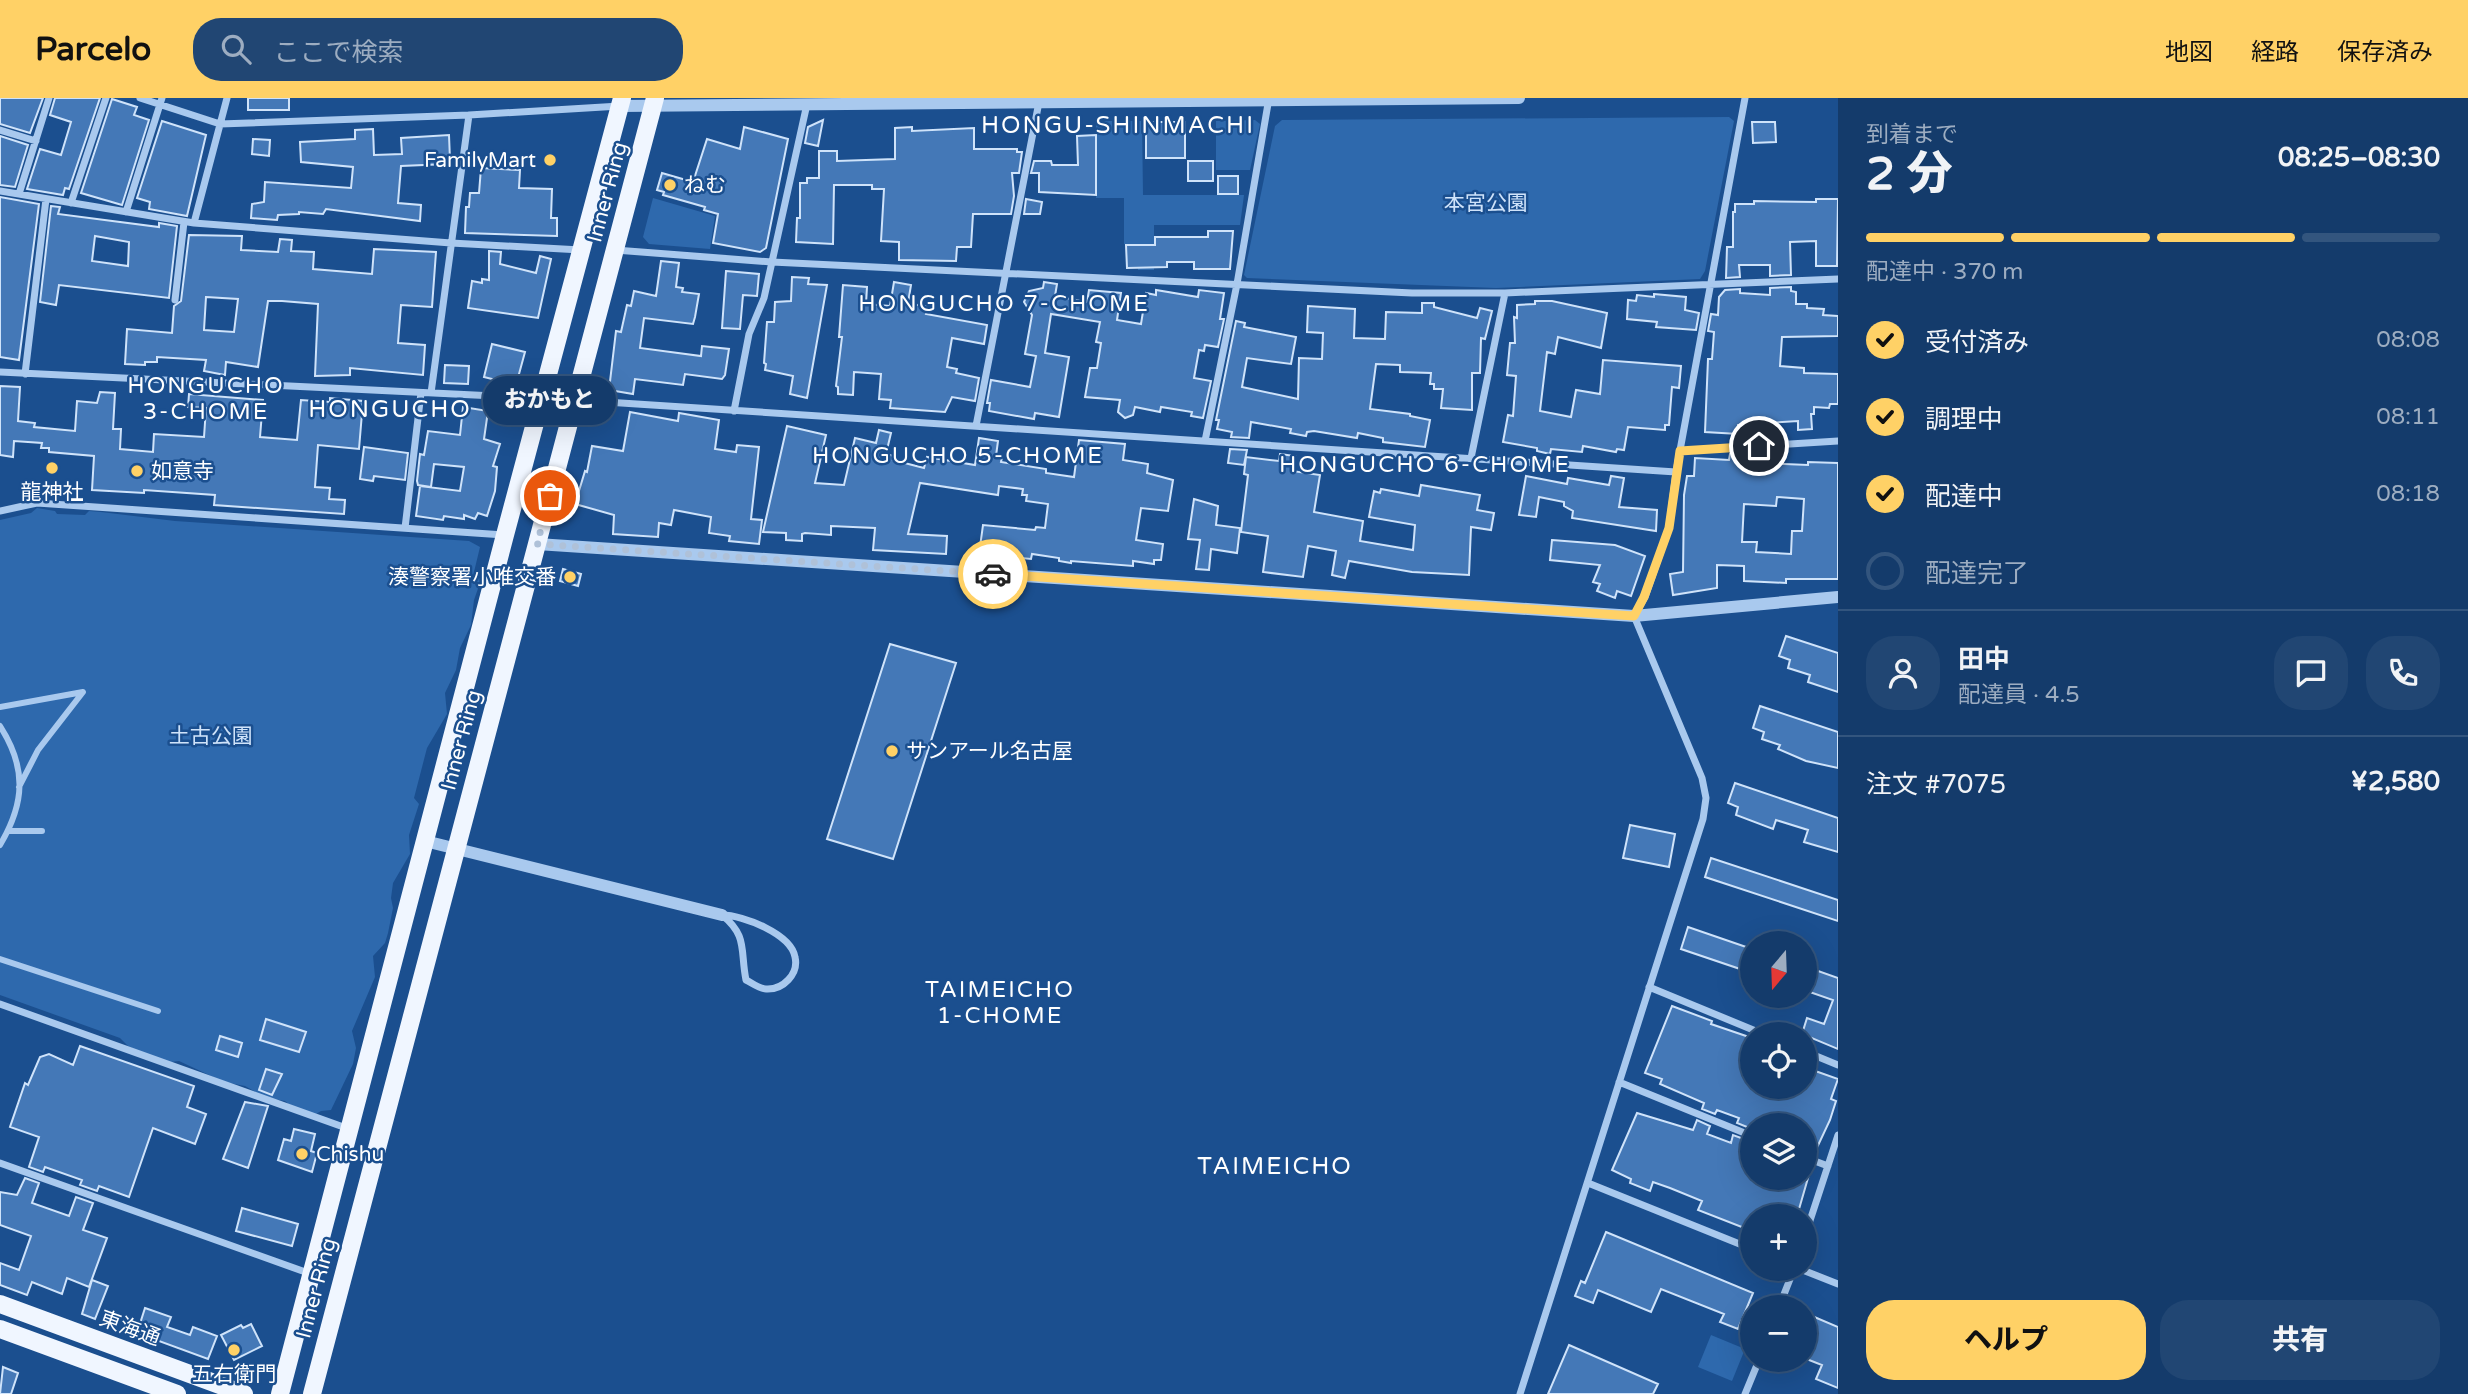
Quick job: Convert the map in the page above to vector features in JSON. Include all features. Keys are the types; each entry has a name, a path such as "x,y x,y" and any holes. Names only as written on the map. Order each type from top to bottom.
{"main road":[{"name":"Inner Ring","path":"280,1394 621,102"},
{"name":"Inner Ring","path":"312,1394 654,102"},
{"name":"東海通","path":"0,1304 244,1394"},
{"path":"0,1329 177,1394"}],"street":[{"path":"19,194 49,98"},
{"path":"71,203 106,98"},
{"path":"140,98 161,101 220,124 469,115 621,102 807,104 1519,98"},
{"path":"194,223 227,98"},
{"path":"1634,616 1644,597 1669,528 1676,472 1745,98"},
{"path":"1205,441 1237,284 1269,99"},
{"path":"127,212 161,101"},
{"path":"976,426 1039,102"},
{"path":"734,411 749,334 764,298 807,104"},
{"path":"431,393 469,115"},
{"path":"0,130 36,141"},
{"path":"0,191 184,222 451,243 582,250"},
{"path":"25,374 46,199"},
{"path":"175,300 184,222"},
{"path":"615,250 772,261 1412,293 1506,293 1838,279"},
{"path":"1471,458 1506,293"},
{"path":"0,372 542,398 1676,472"},
{"path":"405,528 421,393"},
{"path":"1680,451 1838,441"},
{"path":"0,511 37,503 505,535"},
{"path":"537,544 1634,616 1838,597"},
{"path":"1520,1394 1703,819 1706,798 1702,778 1634,616"},
{"path":"0,707 83,692 38,750 19,787"},
{"path":"0,726 18,758 19,787 19,805 9,831 0,845"},
{"path":"9,831 42,831"},
{"path":"425,841 722,915 733,915 765,928 789,943 795,955 796,968 787,982 778,988 764,989 746,980 741,941 736,927 722,915"},
{"path":"0,959 158,1011"},
{"path":"1649,987 1740,1025"},
{"path":"0,1004 350,1129"},
{"path":"1817,1056 1838,1065"},
{"path":"1619,1082 1740,1131"},
{"path":"1816,1204 1838,1135"},
{"path":"1817,1162 1828,1166"},
{"path":"0,1163 311,1274"},
{"path":"1588,1183 1740,1244"},
{"path":"1817,1276 1838,1284"},
{"path":"1745,1394 1754,1372"}],"green space":[{"name":"本宮公園","path":"1729,117 1734,121 1705,271 1700,279 1496,288 1247,278 1244,275 1275,126 1282,120"},
{"path":"1255,120 1260,124 1250,170 1216,170 1216,121"},
{"path":"1096,121 1142,121 1143,195 1244,195 1240,225 1154,225 1154,270 1138,270 1137,244 1124,244 1124,198 1096,198"},
{"path":"653,198 715,216 710,249 649,244 643,237"},
{"name":"土古公園","path":"37,508 55,511 57,514 85,515 89,511 175,521 469,541 480,547 474,572 481,580 474,600 471,625 445,693 447,714 427,748 414,798 419,804 409,835 410,854 393,883 393,908 388,933 385,943 373,956 375,977 352,1031 356,1048 353,1064 331,1110 316,1114 299,1113 285,1101 266,1098 245,1086 224,1082 179,1061 163,1063 128,1046 120,1038 0,995 0,520 31,513"},
{"path":"1711,1335 1740,1347 1740,1361 1732,1381 1698,1367"}],"building":[{"path":"0,98 43,98 30,133 0,124"},
{"path":"55,98 100,98 69,189 65,188 63,195 27,189 40,149 61,155 71,122 50,115"},
{"path":"248,98 289,98 289,110 248,110"},
{"path":"112,99 137,107 134,115 149,120 122,205 81,193"},
{"path":"823,120 818,146 805,143 808,127"},
{"path":"162,121 206,135 187,216 149,209 150,202 137,198"},
{"path":"1146,122 1185,122 1185,158 1146,158"},
{"path":"1752,122 1775,122 1776,142 1753,143"},
{"path":"744,127 788,139 766,248 760,252 713,243 718,214 704,210 705,207 663,195 664,192 657,190 662,173 693,182 707,139 740,149"},
{"path":"912,127 912,131 974,128 974,149 1017,149 1017,152 1022,152 1019,173 1012,173 1014,196 1011,214 973,214 971,247 957,247 956,261 899,260 899,242 881,241 884,189 872,189 872,185 834,185 833,244 796,242 797,218 800,218 800,183 807,183 807,178 819,178 819,151 837,151 837,161 895,159 895,128"},
{"path":"373,129 374,155 402,154 401,138 449,135 450,160 446,161 447,164 401,166 398,203 421,205 420,221 326,209 323,214 299,212 278,215 277,220 251,218 252,204 264,202 265,182 351,188 353,167 301,162 300,142 355,139 355,130"},
{"path":"1096,135 1096,195 1039,192 1039,173 1031,173 1034,161 1051,161 1052,165 1078,165 1077,136"},
{"path":"0,136 28,145 15,187 0,185"},
{"path":"253,139 270,140 269,156 252,154"},
{"path":"1188,161 1213,161 1213,181 1188,181"},
{"path":"481,168 520,170 519,188 552,189 551,218 557,218 557,236 465,233 466,207 469,207 470,193 479,193"},
{"path":"1218,176 1238,176 1238,194 1218,194"},
{"path":"0,197 39,204 19,360 0,357"},
{"path":"1026,199 1042,202 1040,214 1024,214"},
{"path":"1816,199 1838,199 1837,266 1816,266 1816,241 1790,242 1791,275 1770,276 1770,265 1739,265 1740,277 1726,278 1727,247 1733,247 1735,204 1754,204 1754,201 1816,202"},
{"path":"51,206 60,207 58,214 159,227 159,223 177,226 169,298 59,285 56,305 40,302","holes":["95,236 129,242 128,266 92,261"]},
{"path":"1208,231 1233,231 1230,269 1194,269 1194,262 1167,262 1167,267 1127,268 1126,245 1155,245 1155,237 1208,237"},
{"path":"189,235 242,236 241,250 278,252 280,239 292,240 291,251 314,252 313,269 372,274 374,249 436,252 432,307 401,305 398,343 425,345 423,375 350,368 350,375 315,376 318,304 282,301 268,301 258,367 226,362 225,375 204,371 206,360 157,357 157,362 145,362 145,365 125,364 127,329 172,333 174,306 181,301","holes":["206,297 238,299 234,332 204,330"]},
{"path":"489,251 501,252 500,264 536,273 540,256 551,259 538,318 468,308 472,281 482,283 482,279 489,280"},
{"path":"661,261 679,263 676,287 683,288 682,292 699,294 695,317 693,324 644,318 640,348 701,356 702,346 729,349 725,375 722,379 685,374 683,385 635,379 633,394 609,390 616,331 621,332 627,305 631,306 634,291 656,296"},
{"path":"726,271 759,274 757,296 743,295 740,329 722,328"},
{"path":"792,277 809,278 808,284 827,285 807,398 790,394 793,376 765,370 764,363 767,322 774,322 775,302 791,301"},
{"path":"894,282 911,285 908,303 928,307 926,314 987,325 984,344 952,338 947,367 957,369 956,373 979,378 975,401 952,397 945,412 890,408 891,400 879,399 881,374 854,372 853,395 838,394 836,386 842,337 839,337 843,285 867,287 866,304 890,306"},
{"path":"1044,282 1057,284 1055,296 1087,302 1089,290 1121,293 1117,320 1141,324 1146,293 1156,295 1156,290 1198,297 1199,290 1224,293 1220,319 1224,319 1218,347 1205,345 1204,351 1199,350 1194,378 1211,381 1203,418 1191,416 1192,412 1161,407 1160,412 1135,407 1133,415 1125,418 1118,412 1120,400 1085,397 1090,368 1097,368 1101,343 1096,342 1100,322 1051,314 1045,353 1069,357 1059,417 1035,413 1034,419 989,411 990,403 987,403 991,380 1030,387 1036,356 1025,354 1032,315 1024,302 1029,291 1043,288"},
{"path":"1791,287 1791,291 1796,292 1796,304 1824,309 1823,315 1838,316 1838,336 1782,337 1780,366 1804,368 1804,373 1838,374 1838,404 1830,404 1829,408 1814,407 1814,414 1811,414 1812,429 1798,430 1798,421 1738,425 1738,434 1705,432 1708,359 1712,359 1714,332 1708,331 1711,314 1718,315 1719,297 1725,290 1740,289 1740,293 1770,295 1770,288"},
{"path":"1654,294 1686,297 1685,310 1699,313 1696,330 1656,327 1657,322 1627,319 1628,300 1636,301 1637,295 1654,297"},
{"path":"1535,301 1552,301 1607,313 1601,348 1558,337 1555,354 1547,352 1540,411 1571,417 1576,390 1600,394 1603,360 1681,366 1679,388 1672,387 1669,425 1665,425 1665,430 1628,427 1624,450 1617,449 1616,452 1583,446 1582,452 1551,449 1550,454 1537,451 1537,448 1503,442 1508,415 1513,416 1516,376 1507,375 1510,343 1515,343 1514,317 1517,318 1517,305 1535,304"},
{"path":"1422,303 1434,303 1434,307 1477,318 1480,308 1492,311 1485,339 1481,338 1480,373 1472,373 1472,410 1441,408 1443,389 1434,389 1434,384 1430,384 1431,373 1400,372 1400,365 1376,364 1370,409 1410,414 1430,420 1425,447 1383,442 1383,438 1358,433 1357,438 1314,431 1307,432 1306,436 1290,433 1291,429 1251,422 1249,438 1231,437 1232,432 1217,429 1219,420 1216,420 1236,321 1245,323 1244,327 1296,337 1291,364 1247,358 1242,387 1298,399 1299,358 1322,359 1323,333 1307,332 1308,306 1355,309 1354,338 1385,339 1386,312 1422,313"},
{"path":"492,344 525,352 516,385 484,377"},
{"path":"445,365 469,366 468,384 444,383"},
{"path":"0,386 20,387 18,421 35,423 34,427 75,431 77,401 97,403 100,392 115,393 113,429 121,429 120,449 153,452 154,434 204,437 206,408 188,407 189,394 263,400 260,437 297,440 301,400 330,402 330,398 363,401 359,449 318,445 315,487 330,488 329,499 345,500 344,514 214,505 215,495 144,490 144,493 92,490 94,456 49,452 49,448 41,448 42,443 14,441 13,457 0,455"},
{"path":"463,407 488,411 484,439 500,444 493,466 497,467 495,491 487,516 478,513 475,519 464,515 464,519 444,516 443,520 416,516 420,486 460,491 464,467 434,464 431,487 418,485 417,481 420,454 424,455 428,431 460,435"},
{"path":"630,412 678,421 679,413 719,420 715,449 736,452 737,445 759,447 751,519 762,520 759,544 729,541 730,536 709,533 711,517 674,510 671,525 659,523 658,537 613,534 614,515 575,504 585,471 587,472 592,446 623,451"},
{"path":"787,426 826,435 815,483 844,485 855,438 876,443 879,430 891,433 886,454 894,456 893,460 924,468 927,457 975,465 979,438 998,441 996,456 1002,457 1001,462 1046,469 1046,473 1074,477 1079,440 1125,444 1123,460 1148,464 1147,473 1173,480 1168,511 1141,508 1136,540 1163,544 1161,560 1154,560 1154,564 1133,561 1133,566 1071,563 1059,561 1059,558 1032,554 1031,559 979,554 983,525 1035,530 1036,527 1045,528 1048,504 1026,501 1027,495 1022,495 1023,489 999,486 998,495 920,483 908,534 947,536 946,554 873,550 875,528 831,526 831,535 805,533 802,534 802,541 786,540 786,533 763,532"},
{"path":"364,447 408,453 405,480 374,476 373,481 360,479"},
{"path":"1230,449 1247,450 1244,465 1228,463"},
{"path":"1742,453 1742,457 1764,458 1763,463 1838,463 1838,579 1786,579 1786,583 1744,581 1744,566 1717,565 1717,588 1673,595 1670,574 1683,572 1684,495 1687,476 1694,476 1695,458 1729,460 1730,454","holes":["1777,497 1804,499 1802,531 1792,531 1791,554 1756,552 1757,542 1742,542 1744,504 1776,506"]},
{"path":"1280,454 1295,456 1292,471 1320,475 1314,512 1363,521 1360,541 1413,550 1415,525 1369,517 1374,491 1380,493 1381,489 1419,496 1421,485 1480,495 1477,510 1494,513 1491,530 1471,527 1469,575 1412,572 1349,561 1345,578 1332,575 1336,551 1308,546 1303,577 1263,572 1268,536 1241,532 1248,475 1244,474 1246,457 1279,461"},
{"path":"1526,476 1567,484 1568,478 1609,485 1611,476 1624,478 1619,507 1657,510 1656,531 1572,518 1573,511 1564,506 1564,502 1539,497 1536,517 1519,515"},
{"path":"1194,499 1218,506 1216,525 1240,528 1237,553 1211,549 1209,570 1196,569 1200,540 1188,539"},
{"path":"1552,540 1615,545 1645,556 1631,596 1617,591 1615,598 1597,591 1600,584 1593,582 1600,565 1550,560"},
{"name":"湊警察署小唯交番","path":"563,569 581,574 578,586 560,581"},
{"path":"1786,636 1838,653 1838,692 1808,682 1810,675 1788,668 1790,660 1779,656"},
{"name":"サンアール名古屋","path":"890,644 956,663 893,859 827,839"},
{"path":"1760,706 1838,732 1838,768 1806,761 1778,749 1780,745 1762,739 1764,732 1753,728"},
{"path":"1735,783 1838,818 1838,852 1804,842 1808,830 1776,820 1773,829 1736,815 1738,807 1728,803"},
{"path":"1630,825 1675,834 1669,867 1623,858"},
{"path":"1711,858 1838,900 1838,921 1705,877"},
{"path":"1688,927 1740,945 1740,969 1681,949"},
{"path":"1817,971 1838,978 1838,1049 1817,1040 1817,1022 1806,1022 1807,1018 1824,1024 1833,1000 1817,994"},
{"path":"1672,1006 1740,1034 1740,1099 1817,1099 1817,1072 1838,1079 1831,1099 1836,1101 1817,1148 1817,1113 1740,1113 1740,1124 1737,1123 1739,1118 1717,1110 1715,1114 1702,1109 1704,1103 1660,1084 1662,1079 1645,1073"},
{"path":"266,1019 306,1032 299,1052 260,1040"},
{"path":"220,1036 242,1043 238,1057 216,1050"},
{"path":"80,1046 194,1086 187,1107 206,1114 195,1144 153,1128 129,1197 99,1186 97,1191 80,1185 82,1180 45,1167 43,1172 29,1167 39,1137 10,1127 25,1083 28,1085 40,1057 49,1054 73,1065"},
{"path":"266,1069 282,1074 272,1095 259,1090"},
{"path":"245,1102 268,1106 248,1168 223,1159"},
{"path":"1637,1113 1693,1130 1697,1120 1710,1126 1707,1134 1731,1143 1733,1135 1740,1138 1740,1190 1805,1190 1800,1204 1740,1204 1740,1226 1698,1210 1702,1201 1653,1182 1650,1191 1630,1183 1631,1179 1612,1170"},
{"path":"294,1129 315,1134 311,1151 317,1153 312,1172 278,1160 284,1139 291,1141"},
{"path":"25,1178 39,1183 32,1203 69,1216 76,1197 93,1203 83,1230 107,1238 89,1287 67,1278 62,1294 32,1282 27,1295 0,1285 0,1263 19,1270 31,1236 0,1225 0,1192 17,1195"},
{"path":"242,1208 298,1224 292,1246 236,1231"},
{"path":"1606,1232 1753,1293 1740,1295 1738,1329 1720,1322 1724,1314 1661,1289 1651,1312 1598,1290 1593,1303 1575,1296 1581,1281 1585,1283"},
{"path":"92,1280 108,1286 95,1319 82,1314"},
{"path":"145,1308 171,1317 167,1327 190,1335 193,1327 217,1336 208,1359 137,1333"},
{"path":"1817,1318 1838,1327 1838,1388 1816,1379 1822,1365 1817,1363"},
{"path":"251,1324 262,1346 234,1360 221,1335 241,1325 243,1328"},
{"path":"1569,1345 1658,1384 1653,1394 1548,1394"},
{"path":"3,1367 18,1373 11,1394 0,1394"}],"way so far":[{"path":"550,496 537,544 993,574"}],"place":[{"name":"FamilyMart","path":"550,160"},
{"name":"ねむ","path":"670,185"},
{"name":"龍神社","path":"52,468"},
{"name":"如意寺","path":"137,471"},
{"name":"おかもと","path":"550,496"},
{"name":"湊警察署小唯交番","path":"570,577"},
{"name":"サンアール名古屋","path":"892,751"},
{"name":"Chishu","path":"302,1154"},
{"name":"五右衛門","path":"234,1350"}],"district":[{"name":"HONGU-SHINMACHI","path":"1118,125"},
{"name":"HONGUCHO 7-CHOME","path":"1004,303"},
{"name":"HONGUCHO 3-CHOME","path":"206,398"},
{"name":"HONGUCHO","path":"390,409"},
{"name":"HONGUCHO 5-CHOME","path":"958,455"},
{"name":"HONGUCHO 6-CHOME","path":"1425,464"},
{"name":"TAIMEICHO 1-CHOME","path":"1000,1002"},
{"name":"TAIMEICHO","path":"1275,1166"}],"route":[{"path":"993,574 1634,616 1644,597 1669,528 1680,451 1759,446"}]}
